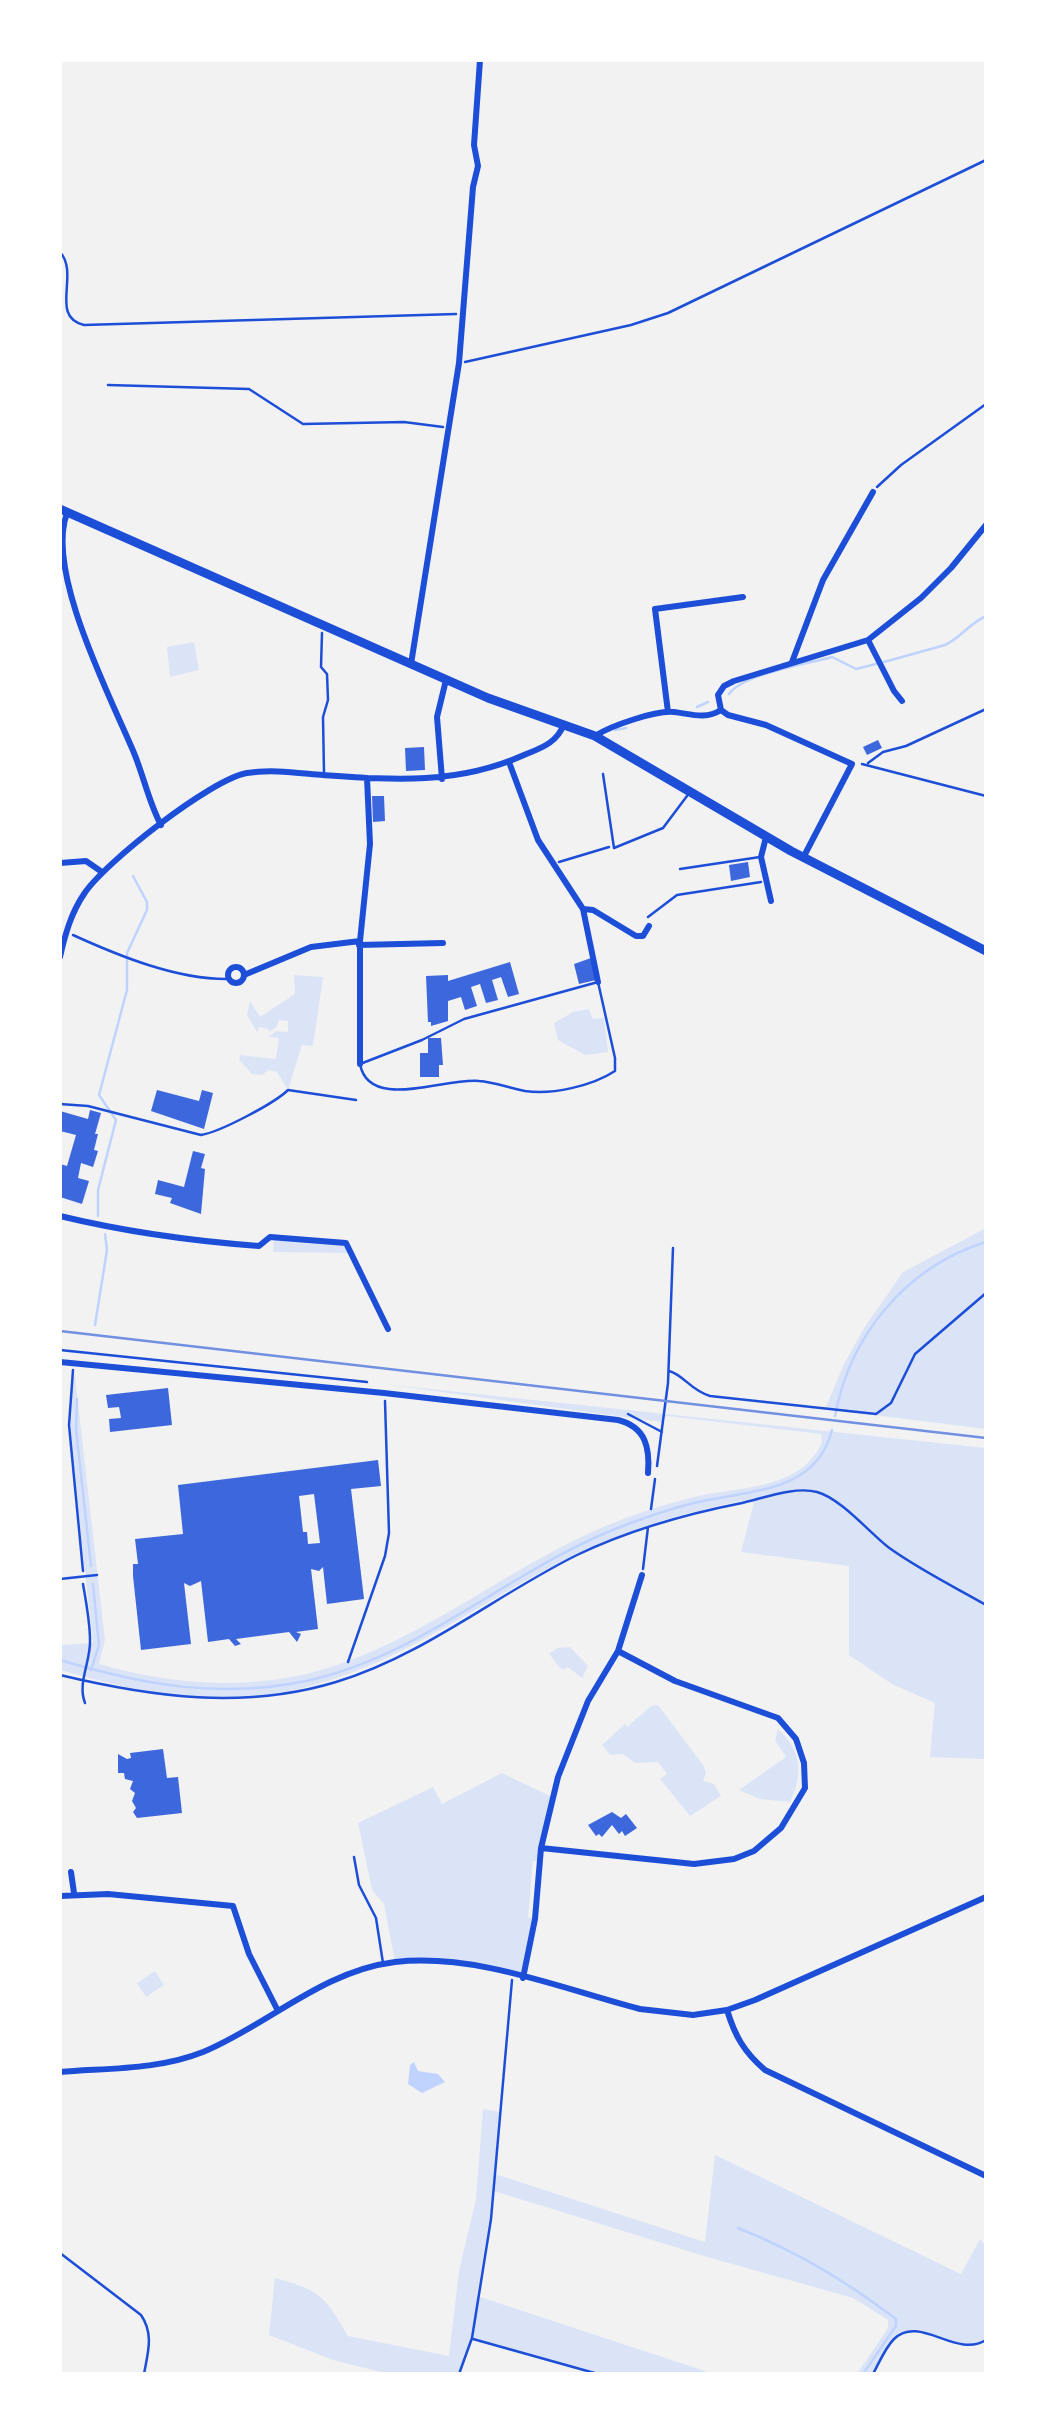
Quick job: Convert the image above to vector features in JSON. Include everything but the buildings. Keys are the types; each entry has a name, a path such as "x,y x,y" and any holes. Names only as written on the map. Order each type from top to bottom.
{"main road":[{"path":"64,511 446,680 596,736 803,858 986,951"}],"street":[{"path":"411,664 459,364 478,166 474,146 480,60"},
{"path":"791,663 823,580 873,492"},
{"path":"64,511 64,570 102,678 162,825"},
{"path":"803,858 852,764 789,734 728,715 722,710 718,695 724,686 868,640 921,598 986,525"},
{"path":"668,712 654,609 743,597"},
{"path":"868,640 902,701"},
{"path":"442,779 437,718 446,680"},
{"path":"596,736 607,728 668,712 714,715 722,710"},
{"path":"60,957 66,932 85,892 102,872 208,790 237,775 262,772 442,779 509,762 554,741 564,724"},
{"path":"509,762 532,826 583,909 598,982"},
{"path":"360,1064 360,943 370,844 367,778"},
{"path":"766,837 761,857 772,901"},
{"path":"60,864 86,861 102,872"},
{"path":"583,909 593,910 636,936 643,936 649,926"},
{"path":"229,979 237,984 244,975 312,946 443,943"},
{"path":"60,1216 170,1238 232,1244 259,1246 270,1237 346,1243 388,1329"},
{"path":"60,1362 384,1393 626,1422 639,1431 648,1445 648,1474"},
{"path":"523,1978 535,1919 542,1848 565,1758 588,1701 618,1651 642,1576"},
{"path":"542,1848 698,1864 734,1859 754,1851 781,1828 805,1788 804,1763 796,1738 778,1718 675,1681 618,1651"},
{"path":"71,1872 74,1893"},
{"path":"60,1896 74,1893 233,1906 248,1954 278,2010"},
{"path":"60,2072 145,2066 180,2059 229,2040 329,1981 383,1964 428,1960 462,1963 667,2014 726,2010 986,1897"},
{"path":"726,2010 735,2036 765,2070 986,2176"}],"lane":[{"path":"322,634 328,700 323,717 324,775"},
{"path":"604,774 613,846 655,834 689,792"},
{"path":"680,870 761,857"},
{"path":"60,1579 97,1574"},
{"path":"354,1858 360,1885 376,1918 383,1964"}],"path":[{"path":"459,364 631,325 668,312 986,160"},
{"path":"60,252 68,267 67,314 73,322 84,325 463,314"},
{"path":"108,385 249,389 303,424 404,422 449,428"},
{"path":"873,492 900,465 986,404"},
{"path":"867,764 884,752 906,746 986,709"},
{"path":"852,764 867,764 986,796"},
{"path":"553,864 613,846"},
{"path":"649,926 648,917 677,894 767,882"},
{"path":"66,932 193,978 229,979"},
{"path":"598,982 615,1070 594,1081 545,1092 473,1080 394,1089 371,1084 362,1076 360,1064 464,1019 598,982"},
{"path":"60,1104 78,1104 205,1135 258,1107 272,1106 288,1090 356,1100"},
{"path":"662,1432 669,1370 673,1248"},
{"path":"669,1370 692,1389 710,1396 867,1414 884,1411 915,1354 986,1293"},
{"path":"73,1364 69,1425 90,1644 82,1697 85,1704"},
{"path":"348,1662 390,1533 384,1393"},
{"path":"60,1675 156,1694 228,1700 302,1691 366,1672 414,1649 576,1556 648,1526 800,1491 823,1494 891,1549 986,1605"},
{"path":"642,1576 648,1526"},
{"path":"459,2374 472,2338 491,2219 513,1975"},
{"path":"60,2253 142,2314 150,2338 144,2374"},
{"path":"873,2374 894,2340 905,2332 918,2332 966,2348 986,2340"},
{"path":"472,2338 598,2374"}],"shaded area":[{"path":"194,642 199,670 170,677 167,647"},
{"path":"294,975 323,977 313,1046 302,1045 288,1090 277,1072 252,1074 239,1060 240,1055 276,1059 279,1038 269,1037 276,1031 288,1032 288,1021 279,1020 276,1028 268,1032 269,1029 259,1027 257,1032 247,1015 250,1001 260,1017 295,994"},
{"path":"589,1009 593,1019 604,1018 608,1052 585,1055 558,1040 554,1023 573,1012"},
{"path":"986,1228 986,1429 825,1409 864,1328 903,1272"},
{"path":"274,1238 346,1243 351,1253 273,1252"},
{"path":"72,1377 105,1640 99,1664 178,1680 257,1682 310,1673 353,1659 435,1620 594,1531 670,1503 755,1487 787,1476 813,1457 822,1442 821,1434 667,1416 661,1422 383,1384 986,1448 986,1759 930,1757 935,1703 892,1684 849,1655 849,1566 741,1552 755,1498 663,1520 596,1545 375,1663 288,1691 240,1698 195,1698 126,1687 60,1670 60,1636 62,1645 93,1643 70,1439"},
{"path":"570,1647 588,1666 582,1678 568,1667 562,1670 549,1654 557,1648"},
{"path":"658,1705 703,1765 703,1781 714,1784 721,1796 690,1816 660,1779 667,1774 658,1762 635,1763 623,1754 610,1755 602,1745 625,1724 627,1727 651,1706"},
{"path":"778,1729 792,1745 798,1763 790,1802 760,1799 739,1790 786,1757 775,1740"},
{"path":"502,1773 552,1797 540,1861 533,1861 528,1917 535,1919 523,1978 462,1963 395,1962 384,1904 372,1890 358,1823 433,1787 442,1804"},
{"path":"155,1971 164,1985 146,1997 137,1983"},
{"path":"483,2109 500,2112 495,2174 705,2242 715,2155 961,2274 980,2239 986,2246 986,2340 963,2344 927,2333 904,2333 894,2339 873,2374 857,2374 888,2328 888,2320 853,2298 494,2191 477,2296 714,2374 598,2374 472,2338 459,2374 389,2374 333,2360 269,2335 275,2278 320,2296 348,2336 449,2356 459,2271 476,2199"}],"water":[{"path":"414,2062 418,2071 438,2074 445,2082 422,2093 408,2084 410,2065"}],"waterway":[{"path":"884,662 945,645 986,616"},
{"path":"729,694 761,675 832,657 856,669 876,664"},
{"path":"697,707 708,702"},
{"path":"615,730 626,728"},
{"path":"98,1216 98,1190 116,1120 99,1095 127,990 127,953 147,910 147,902 133,876"},
{"path":"95,1325 107,1250 105,1234"},
{"path":"835,1416 854,1358 886,1308 931,1268 986,1242"},
{"path":"77,1399 76,1429 91,1566"},
{"path":"60,1660 152,1682 212,1689 274,1686 349,1669 431,1631 589,1540 667,1510 762,1490 798,1476 813,1465 832,1430"},
{"path":"91,1670 99,1645 93,1584"},
{"path":"738,2228 820,2268 896,2319 896,2326 863,2374"}],"railway":[{"path":"60,1331 986,1438"}]}
